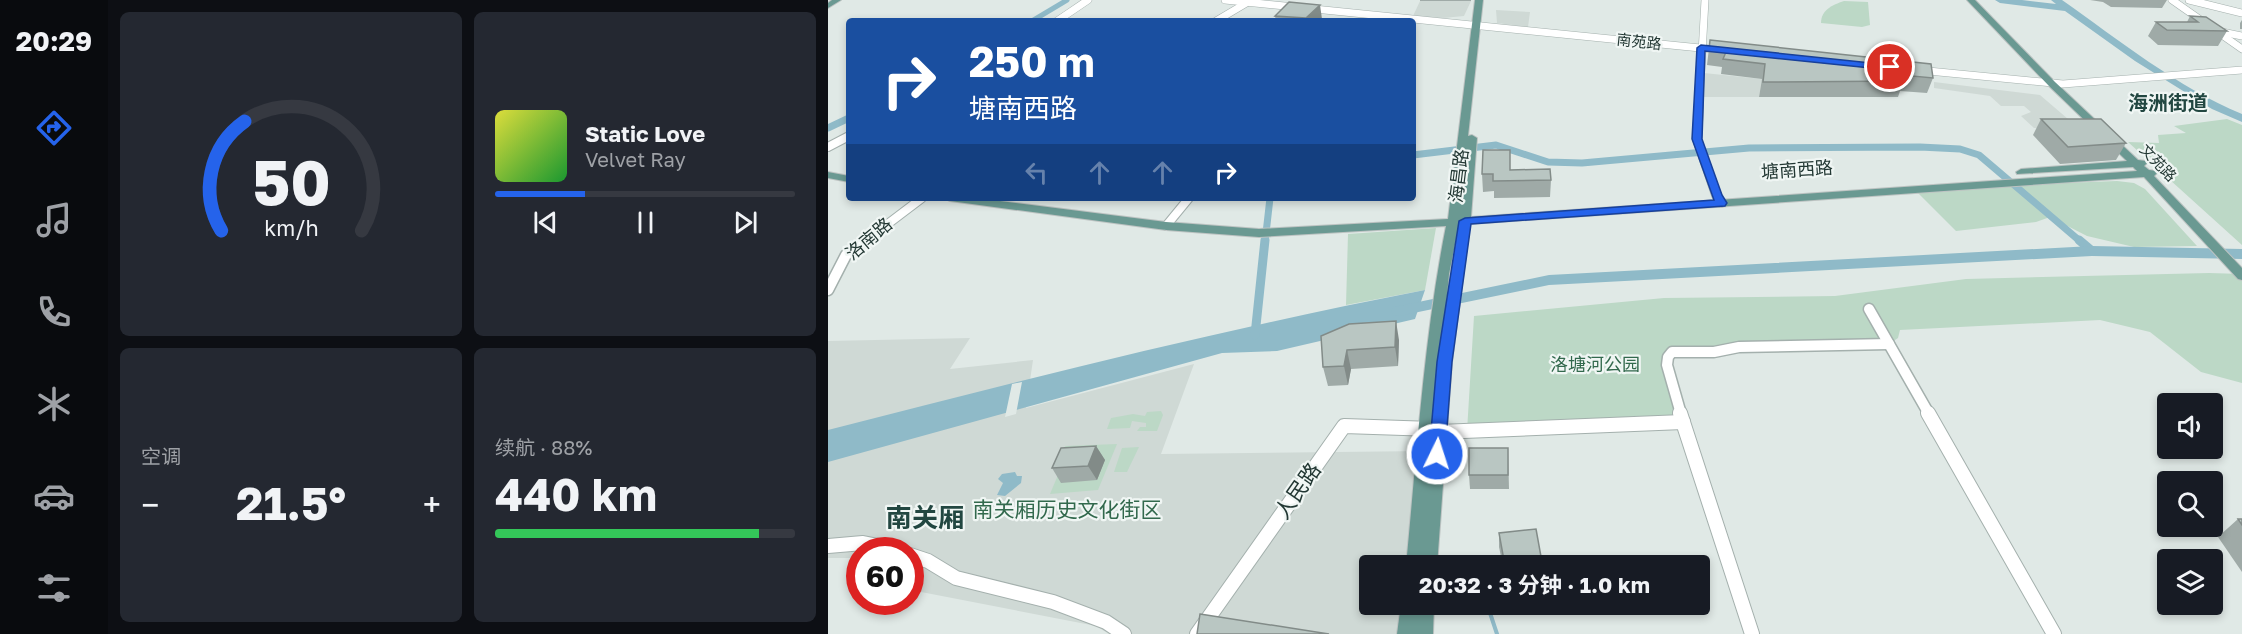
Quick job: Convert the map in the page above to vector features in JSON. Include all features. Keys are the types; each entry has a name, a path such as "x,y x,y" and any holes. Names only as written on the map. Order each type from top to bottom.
{"main road":[{"path":"828,6 837,0"},
{"name":"海昌路","path":"1442,340 1457,277 1459,218 1479,26 1479,0"},
{"name":"海昌路","path":"1479,26 1486,0"},
{"name":"文苑路","path":"1976,2 2144,169 2209,236 2242,276"},
{"name":"塘南西路","path":"1719,199 2014,172 2144,169"},
{"name":"塘南西路","path":"1170,223 1281,229 2024,181 2144,169"},
{"path":"828,175 846,178"},
{"path":"828,182 846,184"},
{"path":"976,201 1170,223"},
{"path":"1019,201 1170,223"},
{"name":"海昌路","path":"1429,555 1442,340 1443,274 1459,218"},
{"name":"文苑路","path":"2209,236 2242,264"},
{"name":"海昌路","path":"1417,555 1435,430"},
{"path":"1407,634 1410,615"},
{"path":"1423,634 1424,615"}],"street":[{"path":"1061,18 1088,0"},
{"name":"南苑路","path":"1225,0 1403,18"},
{"path":"1705,0 1697,139 1719,199"},
{"path":"2175,2 2190,1 2242,13"},
{"path":"1221,18 1248,2"},
{"path":"2175,2 2242,49"},
{"path":"1286,12 1292,7"},
{"path":"1341,18 1346,12"},
{"name":"南苑路","path":"1416,19 1724,50"},
{"path":"2217,31 2242,36"},
{"path":"1914,70 2058,84 2242,70"},
{"path":"828,147 846,138"},
{"name":"洛南路","path":"828,290 846,255 918,201"},
{"path":"1170,223 1187,201"},
{"path":"1869,309 2054,634"},
{"path":"1752,634 1683,422 1667,365 1668,357 1672,352 1714,352 1739,347 1889,344"},
{"path":"1435,430 1683,422"},
{"name":"人民路","path":"1197,634 1344,426 1435,430"},
{"path":"828,546 846,542"},
{"path":"924,560 956,578 1053,602 1106,622 1124,634"}],"shaded area":[{"path":"1420,1 1471,1 1464,16 1443,18 1413,16"},
{"path":"1496,10 1530,12 1528,27 1497,23"},
{"path":"1704,73 1762,79 1759,97 1702,97"},
{"path":"1934,82 2040,95 2075,125 2059,129 2034,128 2021,116 2031,112 2024,106 2001,106 1990,96 1934,88"},
{"name":"南关厢历史文化街区","path":"970,338 950,369 1033,360 1026,408 1194,364 1161,454 1426,451 1416,555 1359,555 1359,615 1410,615 1407,634 1109,634 1096,626 924,593 924,537 846,537 846,558 828,558 828,341"}],"green space":[{"path":"1844,1 1868,2 1870,25 1862,27 1821,23 1825,11"},
{"path":"2227,119 2242,125 2242,245 2128,142 2159,143 2158,135 2186,133 2174,126"},
{"path":"2117,181 2134,183 2145,189 2197,246 2134,247 2087,236 2050,217 2036,222 1956,231 1914,189"},
{"path":"1436,228 1425,290 1346,305 1348,234"},
{"name":"洛塘河公园","path":"2242,274 2242,383 2201,372 2150,332 2100,320 1900,330 1898,338 1889,344 1739,347 1668,357 1683,422 1467,431 1474,316 1664,298 1835,296 1966,279"},
{"path":"1161,411 1163,415 1157,431 1137,431 1140,427 1146,427 1146,423 1132,421 1130,428 1107,429 1111,418 1133,414 1145,416 1147,412"},
{"path":"1117,444 1098,490 1050,494 1063,463 1065,446"},
{"path":"1139,447 1127,472 1114,472 1122,448"}],"water":[{"path":"1425,290 1415,319 1277,351 1222,353 828,462 828,430 1200,338"},
{"path":"1015,472 1017,476 1022,476 1021,483 1005,496 997,495 1003,483 998,479 1002,474"}],"pier":[{"path":"1022,382 1016,414 1005,417 1012,384"}],"building":[{"path":"1289,2 1320,5 1306,18 1275,16"},
{"path":"2190,16 2206,17 2227,31 2167,30 2156,22 2198,22"},
{"path":"1710,40 1931,64 1933,78 1902,75 1903,81 1763,82 1765,64 1723,59 1726,52 1709,50"},
{"path":"2041,119 2101,119 2126,143 2068,147"},
{"path":"1483,150 1510,150 1510,170 1550,169 1551,180 1493,181 1493,174 1482,174"},
{"path":"1396,321 1395,347 1347,350 1344,366 1323,367 1321,336 1349,324"},
{"path":"1096,446 1088,466 1052,468 1061,448"},
{"path":"1469,448 1508,448 1508,475 1469,475"},
{"path":"1536,529 1541,555 1503,555 1499,533"},
{"path":"1200,614 1329,634 1197,634"}],"waterway":[{"path":"1037,18 1067,0"},
{"path":"2000,0 2065,8"},
{"path":"2056,0 2139,59 2216,107 2242,118"},
{"path":"828,128 846,119"},
{"path":"1416,155 1496,145 1548,162 1582,163 1749,148 1920,147 1960,149 1979,155 2081,242"},
{"path":"1265,242 1270,201"},
{"path":"1255,335 1265,240"},
{"path":"2079,240 2092,251"},
{"path":"1399,311 1549,280 2092,251 2242,254"},
{"path":"1491,615 1497,634"}],"district":[{"name":"海洲街道","path":"2168,103"},
{"name":"南关厢","path":"925,518"}],"route":[{"path":"1437,454 1445,362 1465,221 1721,203 1716,195 1697,139 1701,48 1890,67"}]}
